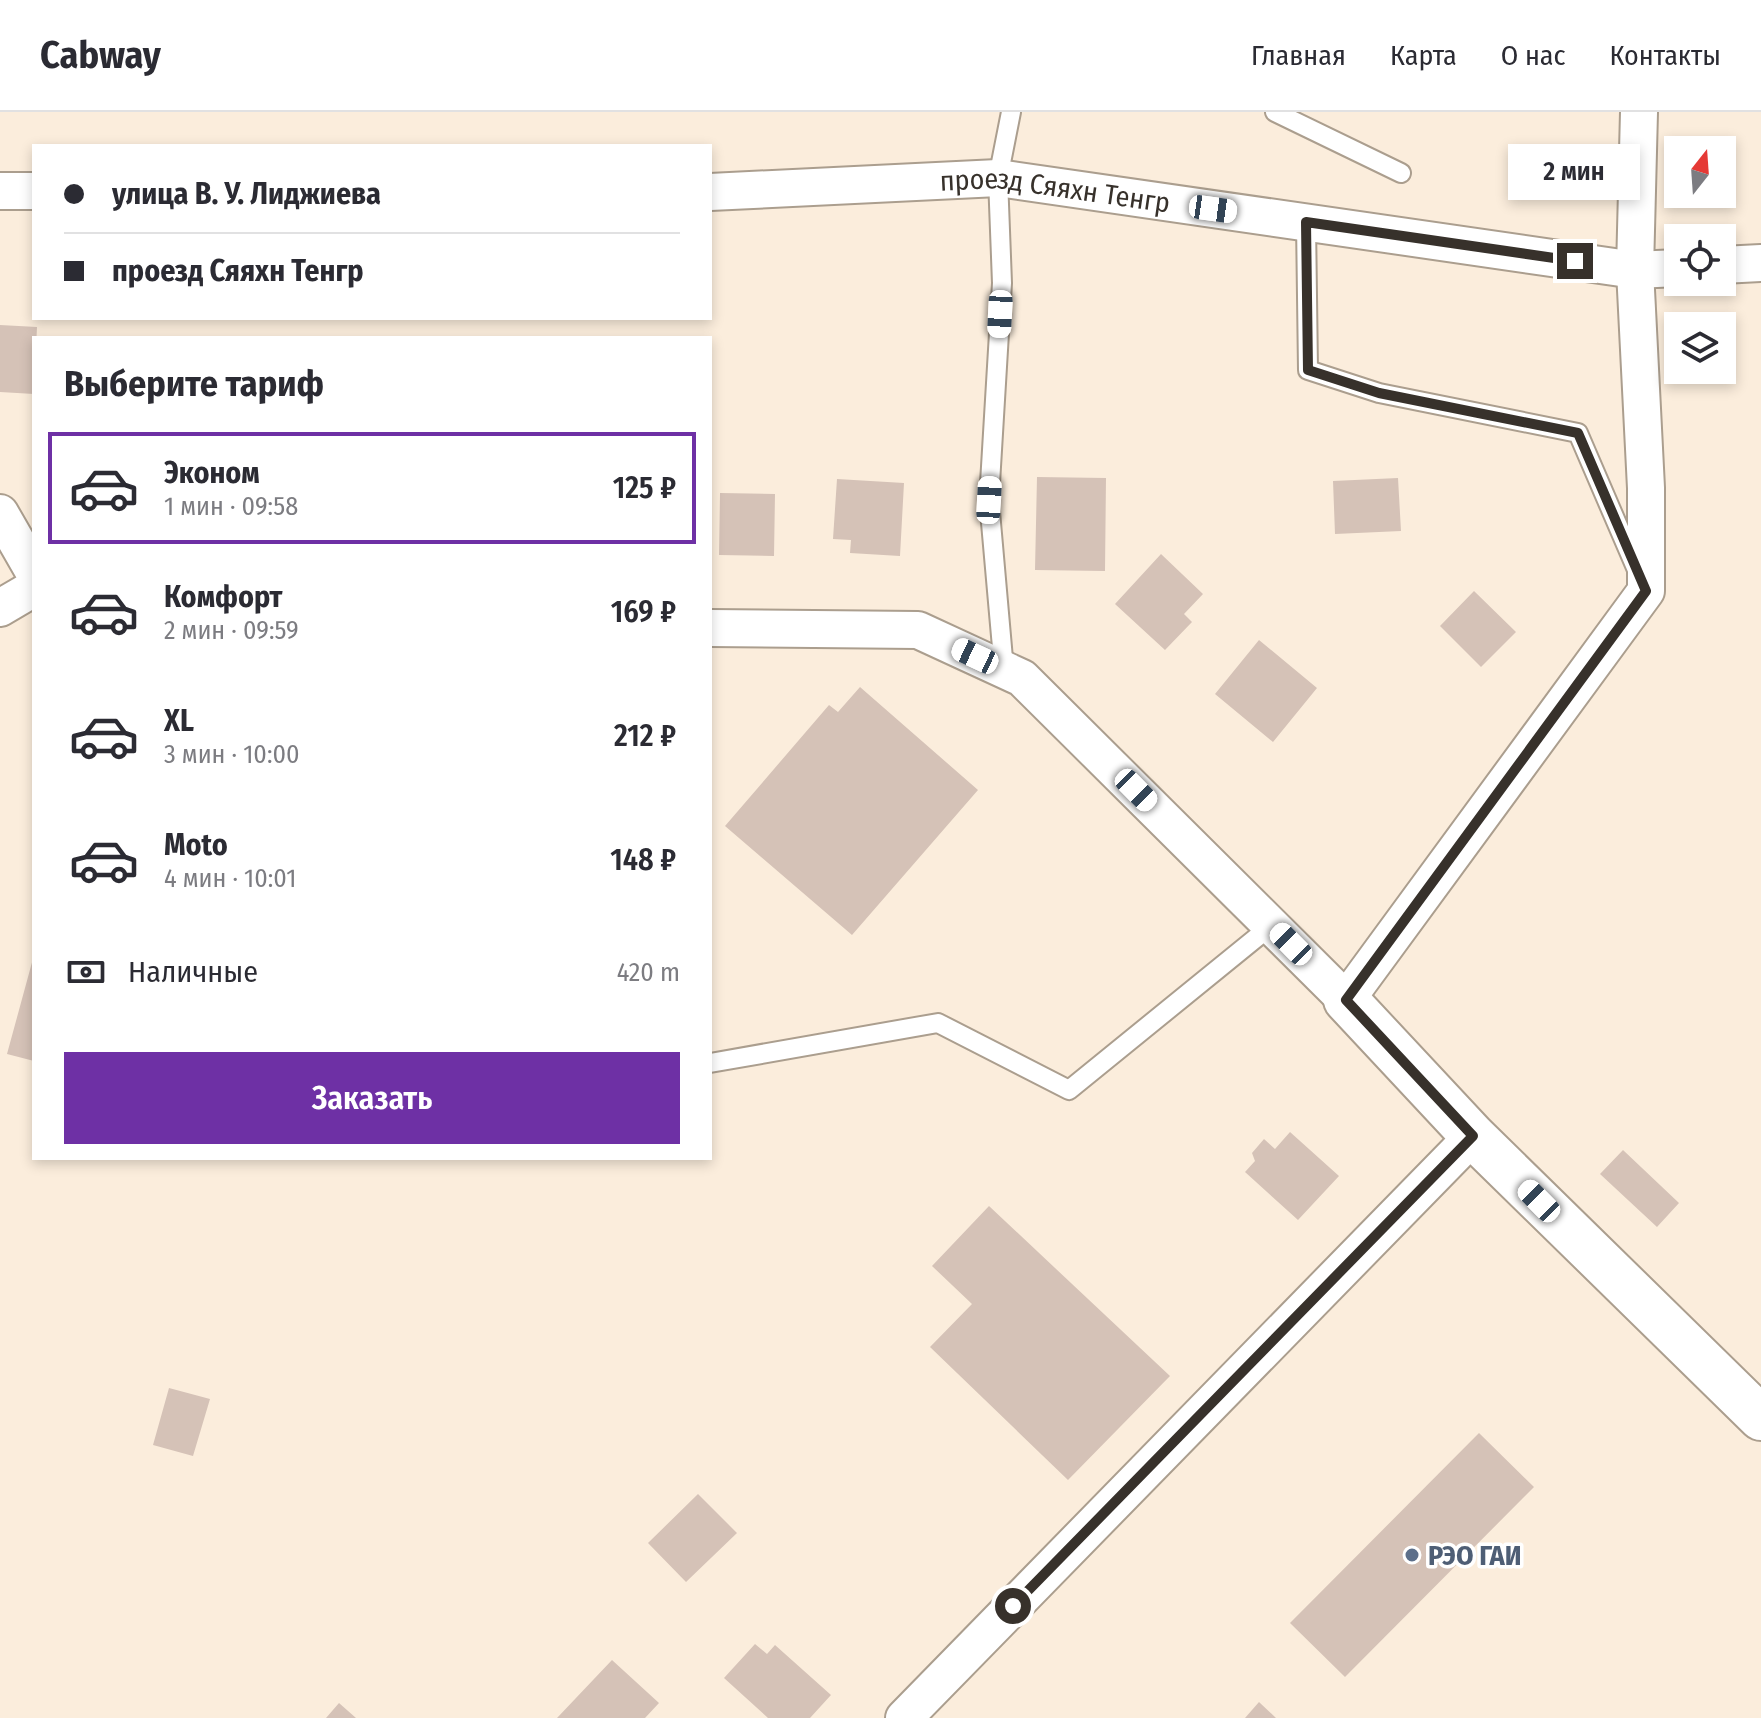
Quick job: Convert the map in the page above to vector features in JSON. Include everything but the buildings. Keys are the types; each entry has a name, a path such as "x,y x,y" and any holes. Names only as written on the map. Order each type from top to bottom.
{"street":[{"path":"1346,1000 1646,591 1646,488 1635,270 1639,112"},
{"name":"проезд Сяяхн Тенгр","path":"712,192 998,178 1635,270 1664,269"},
{"path":"0,191 32,191"},
{"path":"1736,264 1761,263"},
{"path":"0,513 32,569"},
{"path":"0,608 32,589"},
{"path":"712,628 918,630 1022,678 1346,1000 1473,1136 1761,1418"},
{"path":"904,1718 1473,1136"}],"lane":[{"path":"1004,670 989,500 1002,283 998,178 1011,112"},
{"path":"1275,112 1401,173"},
{"path":"1306,222 1308,370 1379,393 1578,433 1646,591"},
{"path":"712,1063 938,1023 1069,1090 1272,925"}],"place":[{"name":"РЭО ГАИ","path":"1412,1555"}],"route":[{"path":"1013,1606 1473,1136 1346,1000 1646,591 1578,433 1379,393 1308,370 1306,222 1575,261"}]}
